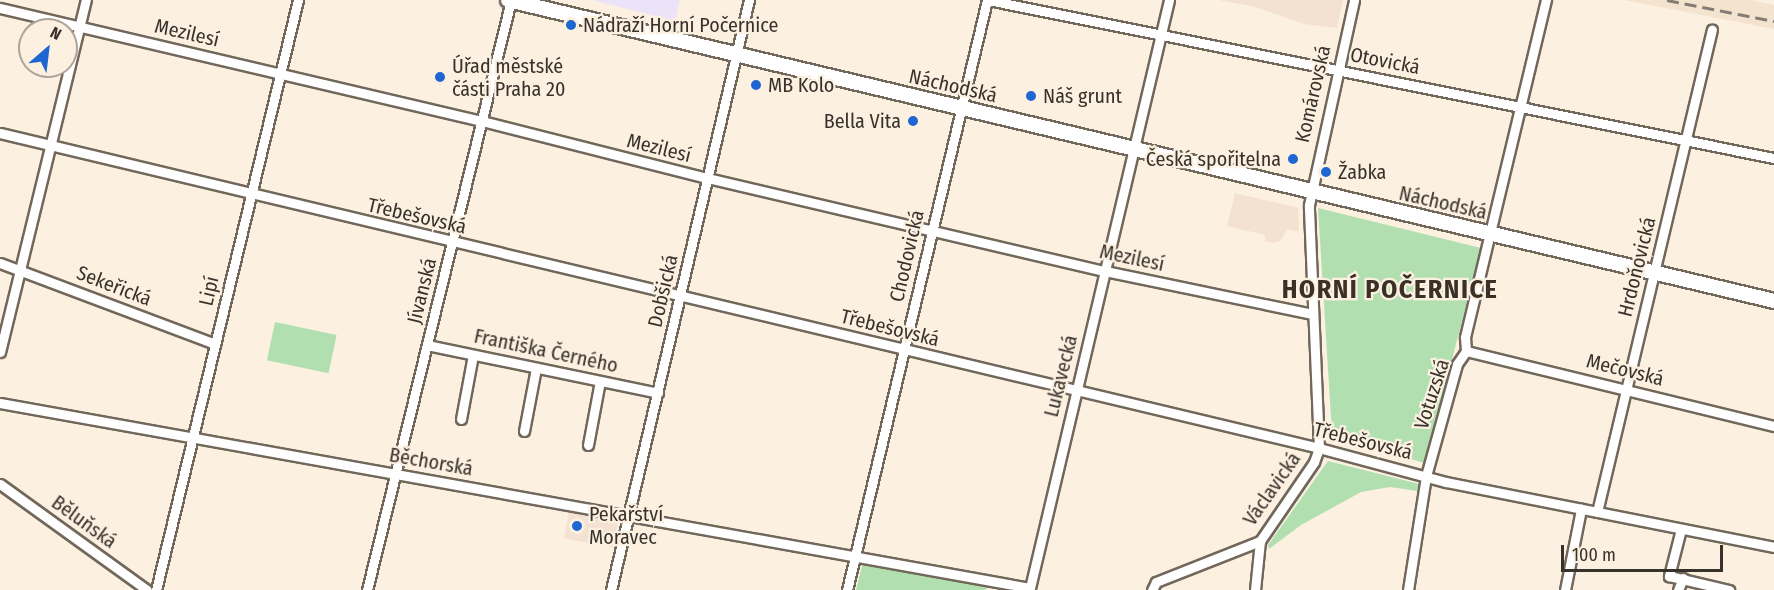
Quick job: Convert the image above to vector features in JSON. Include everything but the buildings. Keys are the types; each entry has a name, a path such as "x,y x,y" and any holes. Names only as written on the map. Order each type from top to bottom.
{"main road":[{"name":"Náchodská","path":"510,0 1774,302"}],"street":[{"path":"0,352 86,0"},
{"name":"Lipí","path":"156,590 298,0"},
{"name":"Jívanská","path":"367,590 510,0"},
{"name":"Dobšická","path":"611,590 748,0"},
{"name":"Otovická","path":"988,0 1774,158"},
{"name":"Chodovická","path":"847,590 960,108 988,0"},
{"name":"Lukavecká","path":"855,557 1030,588 1169,0"},
{"name":"Komárovská","path":"1319,448 1312,314 1311,191 1354,0"},
{"name":"Votuzská","path":"1408,590 1426,476 1457,364 1466,351 1465,337 1546,0"},
{"name":"Mezilesí","path":"0,8 482,120 707,178 1105,271 1312,314"},
{"name":"Hrdoňovická","path":"1597,512 1686,140 1706,43 1712,30"},
{"name":"Třebešovská","path":"0,133 251,195 1319,448 1426,476 1774,547"},
{"name":"Sekeřická","path":"0,263 215,344"},
{"name":"Františka Černého","path":"427,345 658,393"},
{"name":"Mečovská","path":"1466,351 1774,426"},
{"path":"461,419 473,355"},
{"path":"524,432 536,368"},
{"path":"588,444 600,381"},
{"name":"Běchorská","path":"0,403 855,557"},
{"name":"Václavická","path":"1152,590 1156,582 1260,541 1291,499 1319,448"},
{"name":"Běluňská","path":"0,484 147,590"},
{"path":"1565,590 1581,509"},
{"path":"1682,529 1669,576 1729,590"},
{"path":"1256,590 1260,541"},
{"path":"1678,590 1683,578"}],"shaded area":[{"path":"592,0 680,0 675,21"},
{"path":"1219,0 1343,0 1337,28 1304,24 1256,7"},
{"path":"1624,0 1750,0 1774,5 1774,29"},
{"path":"1235,193 1298,208 1299,232 1288,229 1280,241 1274,243 1265,241 1265,235 1227,226"},
{"path":"569,512 618,521 614,547 564,539"}],"green space":[{"path":"1318,208 1481,248 1425,463 1336,439 1332,433"},
{"path":"275,322 337,335 329,373 267,360"},
{"path":"1328,461 1419,484 1417,491 1390,487 1361,492 1301,525 1269,549 1268,545"},
{"path":"863,562 991,585 985,590 856,590"}],"railway":[{"path":"1667,0 1774,21"}],"place":[{"name":"Nádraží Horní Počernice","path":"571,25"},
{"name":"Úřad městské části Praha 20","path":"440,77"},
{"name":"MB Kolo","path":"756,85"},
{"name":"Náš grunt","path":"1031,96"},
{"name":"Bella Vita","path":"913,121"},
{"name":"Česká spořitelna","path":"1293,159"},
{"name":"Žabka","path":"1326,172"},
{"name":"Pekařství Moravec","path":"577,526"}],"district":[{"name":"HORNÍ POČERNICE","path":"1390,290"}]}
